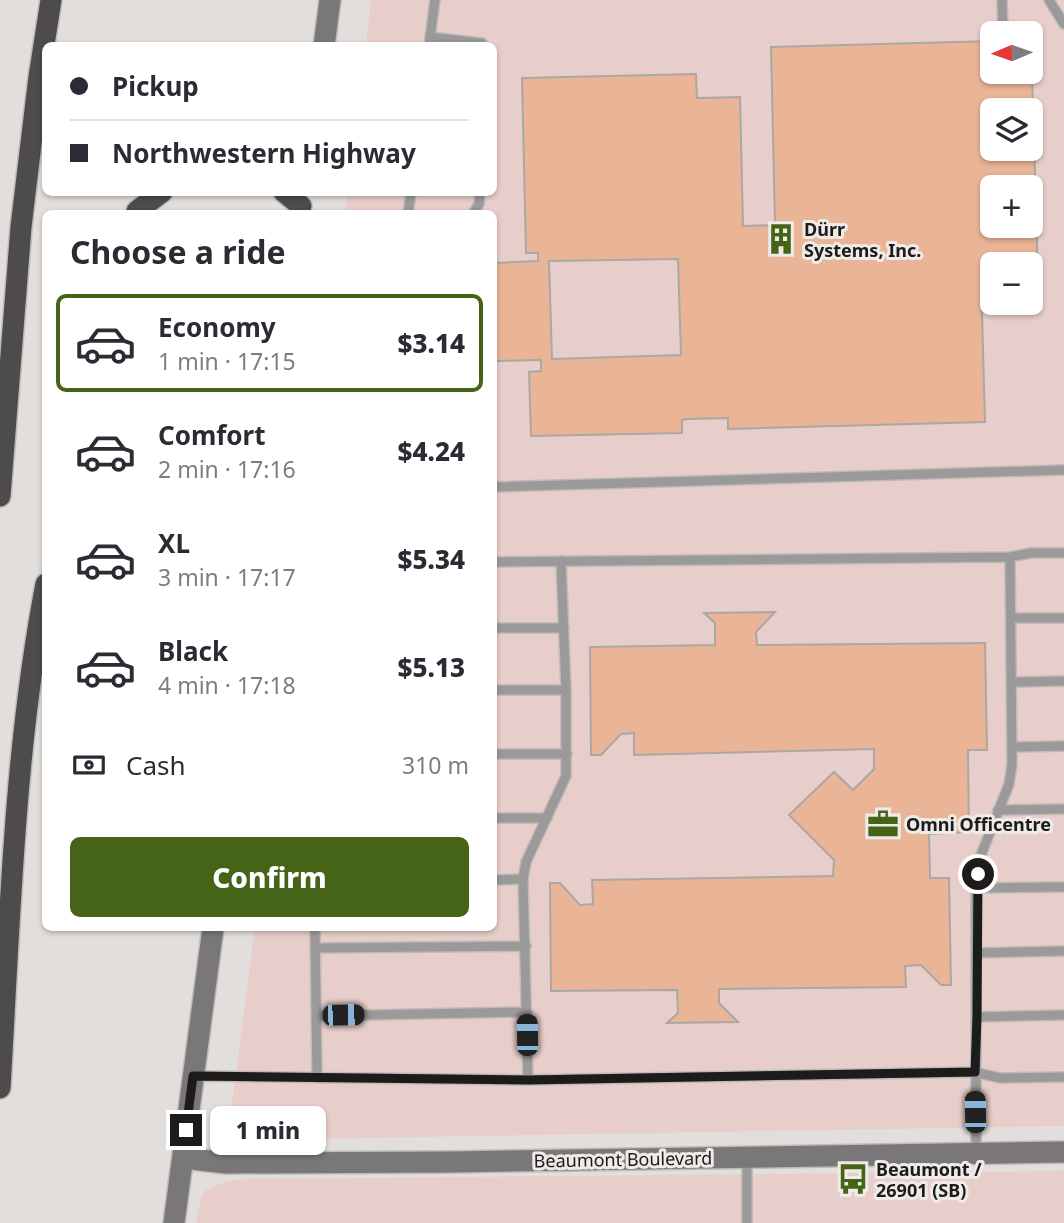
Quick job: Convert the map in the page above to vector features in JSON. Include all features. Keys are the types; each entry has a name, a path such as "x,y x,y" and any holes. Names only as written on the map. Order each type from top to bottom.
{"highway":[{"path":"44,42 51,0"},
{"path":"0,496 20,227 42,58"},
{"path":"138,210 150,196"},
{"path":"139,210 157,196"},
{"path":"0,1088 17,793 42,604"}],"street":[{"path":"325,42 330,0"},
{"path":"174,1223 213,931"},
{"name":"Beaumont Boulevard","path":"183,1158 253,1163 1064,1152"}],"lane":[{"path":"429,41 435,0"},
{"path":"1002,0 1003,21"},
{"path":"1049,0 1064,24"},
{"path":"497,487 1064,470"},
{"path":"497,562 1010,556 1064,553"},
{"path":"976,1155 976,888 979,860 1009,784 1014,747 1010,556"},
{"path":"528,1080 523,879 526,862 566,776 561,561"},
{"path":"1012,618 1064,618"},
{"path":"497,628 564,628"},
{"path":"1013,682 1064,681"},
{"path":"497,690 566,690"},
{"path":"1014,747 1064,746"},
{"path":"497,754 567,754"},
{"path":"998,810 1064,809"},
{"path":"497,818 547,818"},
{"path":"497,880 523,879"},
{"path":"976,888 1064,887"},
{"path":"315,931 317,1078"},
{"path":"315,948 526,946"},
{"path":"977,953 1064,951"},
{"path":"316,1016 527,1012"},
{"path":"977,1017 1064,1015"},
{"path":"193,1076 528,1080 975,1072 1000,1078 1064,1077"},
{"path":"747,1157 747,1223"}],"shaded area":[{"path":"371,0 1064,0 1064,1126 243,1140 228,1134 255,931 497,931 497,210 345,210 347,196 497,196 497,42 366,42"},
{"path":"1064,1171 1064,1223 196,1223 201,1198 206,1190 227,1181 249,1179"}],"building":[{"name":"Dürr Systems, Inc.","path":"980,41 980,84 1032,84 1033,98 980,98 980,161 1035,161 1035,175 980,175 980,238 1037,238 1037,252 980,252 985,422 728,429 728,418 688,419 682,420 682,433 531,436 529,372 541,371 541,360 497,361 497,263 538,261 538,253 526,253 522,78 696,74 697,98 740,97 743,226 775,225 771,47","holes":["678,259 681,355 552,359 549,261"]},
{"name":"Omni Officentre","path":"775,612 756,632 757,645 985,643 987,750 968,750 969,832 929,834 930,878 949,878 951,985 941,985 921,965 905,966 906,987 719,989 719,1003 738,1022 667,1023 678,1013 677,990 551,991 550,883 560,883 580,905 593,904 592,880 833,876 834,860 789,815 834,772 853,790 874,769 874,749 634,755 634,733 621,734 601,755 591,755 590,647 715,645 715,623 704,613"}],"place":[{"name":"Dürr Systems, Inc.","path":"781,239"},
{"name":"Omni Officentre","path":"883,824"},
{"name":"Beaumont / 26901 (SB)","path":"853,1179"}],"route":[{"path":"186,1130 193,1076 528,1080 975,1072 978,874"}]}
